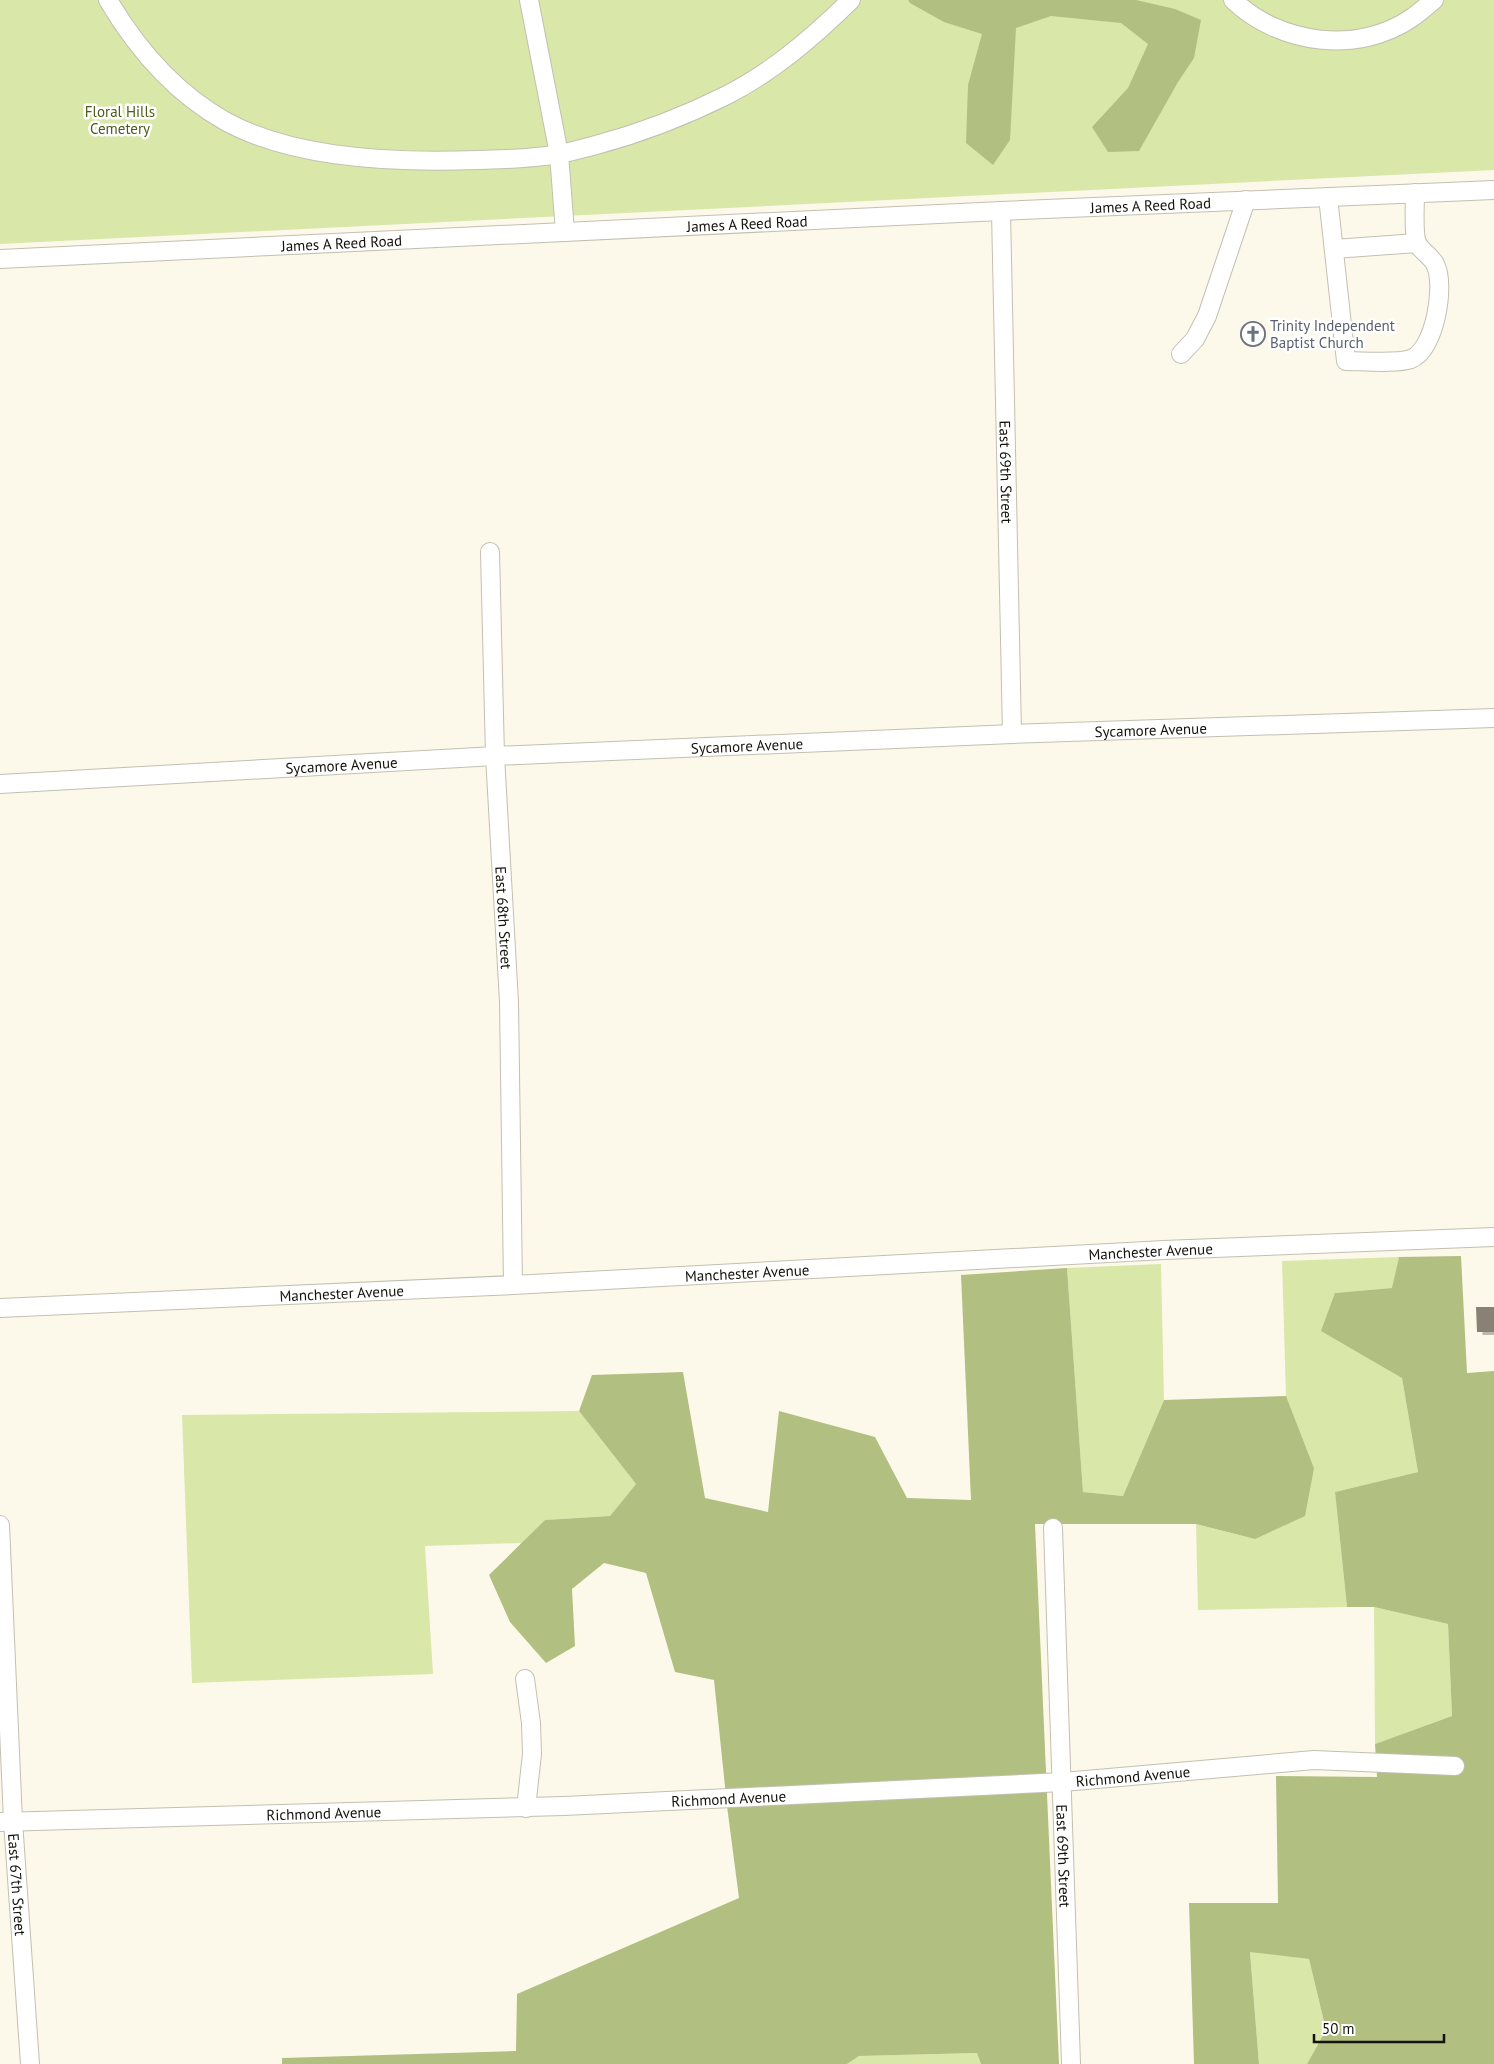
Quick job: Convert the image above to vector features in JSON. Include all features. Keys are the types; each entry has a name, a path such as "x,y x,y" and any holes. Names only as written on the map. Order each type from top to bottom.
{"street":[{"path":"108,0 125,29 161,72 196,102 225,121 258,136 302,148 360,157 427,162 503,159 560,154 617,139 672,120 728,95 774,66 815,36 851,0"},
{"path":"530,0 560,154 565,232"},
{"path":"1233,0 1266,23 1296,36 1327,41 1357,39 1385,32 1412,18 1434,0"},
{"name":"James A Reed Road","path":"0,260 1001,210 1494,190"},
{"path":"1328,197 1346,361 1400,360 1412,359 1420,353 1429,340 1435,322 1439,284 1435,264 1417,243 1415,193"},
{"path":"1181,354 1195,339 1207,316 1246,200"},
{"name":"East 69th Street","path":"1001,210 1012,734"},
{"path":"1334,249 1417,243"},
{"name":"East 68th Street","path":"490,552 495,756 509,1002 513,1285"},
{"name":"Sycamore Avenue","path":"0,784 495,756 1012,734 1494,718"},
{"name":"Manchester Avenue","path":"0,1308 513,1285 1164,1250 1494,1237"},
{"name":"East 67th Street","path":"0,1525 7,1822 30,2064"},
{"name":"East 69th Street","path":"1053,1528 1071,2064"},
{"path":"524,1680 531,1722 532,1754 526,1808"},
{"name":"Richmond Avenue","path":"7,1822 526,1808 1063,1782 1314,1760 1456,1766"}],"green space":[{"name":"Floral Hills Cemetery","path":"0,0 1494,0 1494,170 0,244"},
{"path":"908,0 1136,0 1175,9 1201,20 1194,58 1178,82 1139,151 1108,152 1092,127 1128,88 1148,44 1121,23 1051,16 1016,28 1010,140 993,165 966,143 968,85 982,34 944,22 910,3"},
{"path":"1461,1256 1467,1373 1494,1371 1494,2064 1307,2064 1326,2030 1309,1959 1250,1952 1259,2064 1194,2064 1189,1903 1278,1903 1276,1776 1377,1777 1375,1744 1452,1716 1448,1624 1374,1607 1347,1607 1335,1492 1418,1472 1402,1378 1321,1331 1335,1293 1392,1288 1399,1257"},
{"path":"1399,1257 1393,1288 1335,1293 1402,1378 1418,1472 1335,1492 1347,1607 1198,1610 1196,1524 1255,1539 1314,1468 1286,1396 1282,1261"},
{"path":"1161,1264 1164,1400 1123,1496 1083,1492 1067,1268"},
{"path":"1067,1268 1083,1492 1123,1496 1164,1400 1286,1396 1314,1468 1305,1516 1255,1539 1196,1524 1035,1524 1059,2064 981,2064 977,2053 859,2056 847,2064 282,2064 282,2058 516,2051 517,1994 739,1898 714,1680 675,1672 646,1573 604,1563 572,1589 575,1646 546,1663 510,1622 489,1575 545,1520 610,1516 636,1484 579,1411 592,1375 683,1372 705,1498 768,1512 779,1411 875,1437 907,1498 971,1500 961,1275"},
{"path":"579,1411 636,1484 610,1516 545,1520 522,1543 425,1546 433,1674 192,1683 182,1415"},
{"path":"1374,1607 1448,1624 1452,1716 1375,1744"},
{"path":"1250,1951 1309,1959 1326,2030 1307,2064 1259,2064"},
{"path":"977,2053 981,2064 847,2064 859,2056"}],"building":[{"path":"1476,1307 1494,1307 1494,1332 1477,1332"}],"place":[{"name":"Trinity Independent Baptist Church","path":"1253,334"}]}
